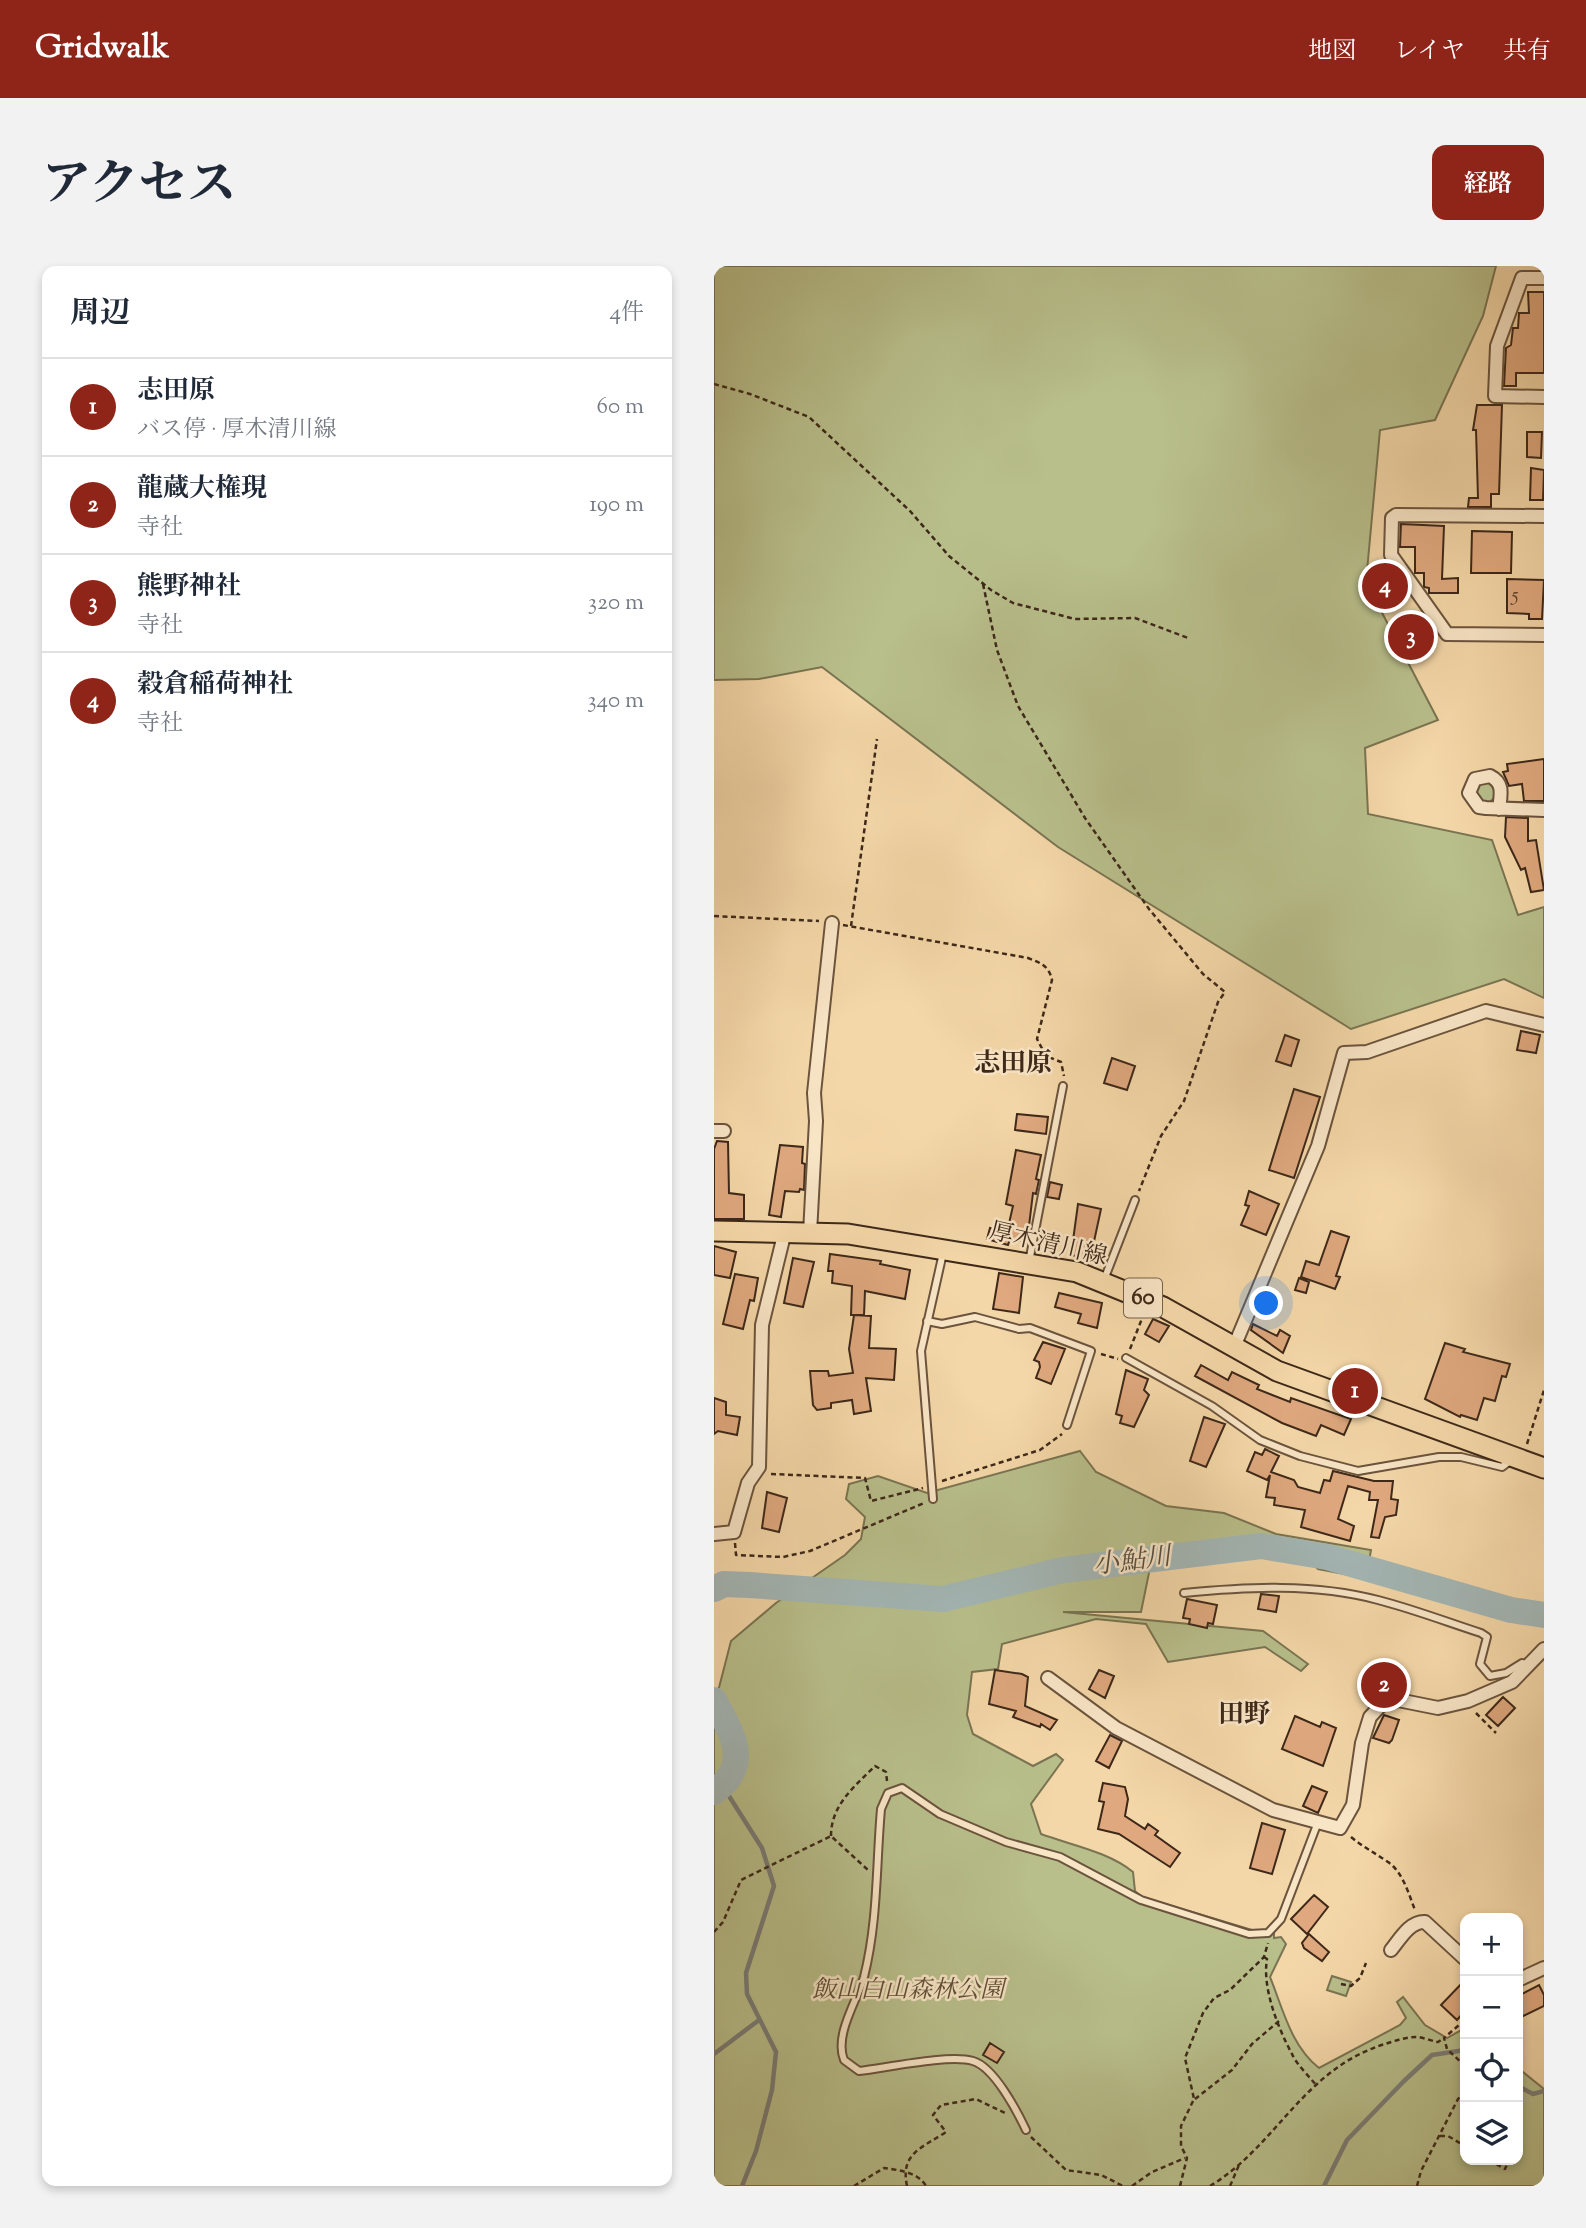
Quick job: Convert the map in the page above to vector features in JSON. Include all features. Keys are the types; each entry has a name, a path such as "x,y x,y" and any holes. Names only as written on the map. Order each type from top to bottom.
{"main road":[{"name":"厚木清川線","path":"714,1231 848,1234 1077,1272 1149,1301 1277,1371 1544,1468"}],"street":[{"path":"1544,278 1522,278 1497,346 1495,396 1544,397"},
{"path":"1544,516 1396,515 1392,519 1391,555 1447,634 1544,635"},
{"path":"1499,808 1544,810"},
{"path":"810,1233 816,1121 814,1093 832,923"},
{"path":"1234,1347 1318,1146 1344,1053 1367,1052 1486,1011 1544,1025"},
{"path":"714,1534 734,1532 748,1483 759,1467 762,1325 785,1231"},
{"path":"1048,1678 1116,1728 1273,1810 1340,1828 1353,1805 1362,1743 1370,1717 1382,1704 1398,1700 1438,1708 1468,1701 1512,1682 1544,1649"},
{"path":"1391,1950 1411,1926 1419,1921 1443,1933 1460,1953"},
{"path":"1523,1978 1544,1968"}],"lane":[{"path":"1028,1263 1063,1086"},
{"path":"1103,1282 1135,1200"},
{"path":"933,1499 921,1351 944,1248"},
{"path":"927,1321 942,1324 975,1317 1019,1329 1030,1328 1091,1351 1067,1425"},
{"path":"1126,1358 1212,1406 1260,1440 1325,1463 1358,1471 1439,1457 1461,1457 1502,1467 1518,1459"},
{"path":"1184,1592 1252,1586 1297,1588 1376,1599 1487,1637 1480,1664 1490,1676 1506,1673 1522,1663 1529,1665"},
{"path":"1026,2130 986,2069 973,2061 953,2060 859,2071 844,2060 841,2044 873,1936 881,1809 888,1793 902,1788 940,1814 1006,1842 1060,1857 1141,1900 1250,1934 1269,1933 1281,1919 1318,1822"}],"path":[{"path":"714,384 763,398 809,417 910,512 949,556 983,584 1013,603 1075,619 1123,616 1145,621 1188,638"},
{"path":"983,584 997,650 1018,706 1085,818 1149,909 1203,974 1225,992 1218,1002 1184,1101 1161,1136 1135,1200"},
{"path":"851,926 877,738"},
{"path":"714,916 832,923 1028,958 1043,964 1051,972 1052,980 1037,1039 1046,1056 1061,1062 1063,1086"},
{"path":"1091,1351 1125,1361 1149,1301"},
{"path":"1518,1459 1544,1390"},
{"path":"757,1471 766,1474 865,1478 871,1501 917,1491 1040,1450 1059,1438 1067,1425"},
{"path":"734,1532 736,1555 783,1557 810,1551 933,1499"},
{"path":"1468,1701 1471,1708 1496,1733"},
{"path":"878,1879 831,1836 831,1820 844,1798 875,1766 886,1772 888,1793"},
{"path":"1340,1828 1370,1853 1390,1863 1404,1883 1419,1921"},
{"path":"714,1932 723,1922 741,1880 831,1836"},
{"path":"1194,2099 1185,2058 1203,2013 1214,1998 1230,1990 1264,1957 1269,1933"},
{"path":"1264,1957 1267,1959 1267,1984 1292,2056 1316,2085"},
{"path":"1341,1984 1351,1986 1360,1978 1366,1963"},
{"path":"1180,2186 1187,2158 1181,2146 1181,2126 1194,2099 1232,2070 1252,2044 1279,2021"},
{"path":"1210,2186 1240,2162 1335,2066 1363,2051 1418,2037 1438,2042 1460,2024"},
{"path":"1444,2038 1449,2050 1460,2061"},
{"path":"907,2186 904,2171 910,2155 946,2132 933,2115 942,2105 976,2099 999,2112 1020,2118"},
{"path":"1417,2186 1460,2100"},
{"path":"1026,2130 1066,2170 1101,2175 1123,2186"},
{"path":"1440,2136 1448,2136 1460,2143"},
{"path":"1132,2186 1152,2172 1187,2158"},
{"path":"1230,2186 1240,2162"},
{"path":"854,2186 884,2168 904,2171 923,2180 926,2186"}],"green space":[{"path":"714,266 1496,266 1483,316 1435,420 1380,430 1366,582 1438,720 1365,748 1368,814 1492,840 1518,915 1544,907 1544,998 1504,979 1351,1029 1058,847 822,667 759,679 714,680"},
{"path":"1488,781 1495,788 1495,797 1490,802 1477,801 1475,785"},
{"name":"飯山白山森林公園","path":"1080,1451 1096,1472 1166,1506 1224,1513 1276,1534 1371,1550 1366,1578 1318,1569 1303,1554 1142,1553 1150,1568 1141,1612 1063,1612 1263,1631 1308,1664 1301,1671 1265,1647 1168,1662 1146,1624 1096,1619 1002,1644 998,1669 972,1672 967,1715 973,1734 1033,1766 1056,1754 1063,1760 1031,1804 1041,1834 1101,1854 1123,1865 1133,1872 1135,1891 1142,1897 1252,1930 1274,1933 1274,1938 1281,1937 1286,1944 1270,1977 1295,2038 1309,2059 1319,2068 1400,2025 1406,2018 1397,2002 1403,1997 1425,2025 1447,2038 1460,2031 1460,2165 1523,2165 1523,2072 1544,2089 1544,2186 714,2186 714,1707 731,1641 776,1603 845,1555 861,1539 865,1517 846,1499 849,1484 878,1476 927,1493"},
{"path":"1332,1976 1351,1982 1346,1996 1327,1990"}],"building":[{"path":"1528,292 1544,292 1544,373 1516,373 1516,386 1504,386 1506,348 1511,345 1513,328 1518,328 1519,313 1529,313"},
{"path":"1477,405 1502,405 1499,494 1491,494 1491,507 1468,507 1469,498 1478,498 1476,430 1473,430"},
{"path":"1527,432 1542,432 1541,458 1527,457"},
{"path":"1531,468 1544,470 1543,500 1530,500"},
{"path":"1401,524 1444,526 1442,579 1458,578 1458,593 1429,593 1429,588 1424,587 1424,573 1415,573 1415,547 1400,547"},
{"path":"1472,531 1512,532 1511,573 1471,573"},
{"path":"1507,579 1544,580 1542,619 1529,619 1529,614 1507,613"},
{"path":"1408,618 1423,638 1408,649 1398,636 1403,633 1398,625"},
{"path":"1544,759 1544,801 1524,801 1522,784 1509,786 1503,772 1508,771 1507,764"},
{"path":"1506,817 1528,818 1528,841 1536,840 1544,890 1531,892 1525,868 1521,870 1505,837"},
{"path":"1521,1031 1540,1035 1536,1053 1517,1050"},
{"path":"1285,1035 1299,1040 1291,1066 1276,1061"},
{"path":"1112,1058 1135,1066 1127,1090 1104,1083"},
{"path":"1294,1089 1320,1097 1294,1178 1269,1170"},
{"path":"1017,1114 1048,1117 1046,1134 1015,1130"},
{"path":"717,1141 728,1142 729,1193 744,1195 744,1219 714,1219 714,1149"},
{"path":"780,1145 803,1147 802,1163 805,1164 804,1190 785,1191 781,1217 769,1215"},
{"path":"1016,1150 1041,1155 1036,1179 1039,1180 1036,1194 1033,1193 1027,1242 1010,1239 1008,1245 987,1239 990,1228 1007,1232 1013,1206 1006,1204"},
{"path":"1050,1182 1062,1185 1059,1199 1047,1197"},
{"path":"1249,1191 1279,1204 1266,1235 1241,1225 1249,1206 1245,1205"},
{"path":"1078,1204 1101,1209 1090,1260 1071,1255"},
{"path":"1331,1231 1349,1237 1336,1276 1340,1277 1335,1289 1301,1277 1306,1261 1319,1265"},
{"path":"714,1246 736,1252 730,1278 714,1275"},
{"path":"830,1254 881,1261 880,1264 910,1270 905,1299 865,1291 864,1315 851,1315 852,1286 832,1283 833,1271 828,1271"},
{"path":"793,1258 814,1262 803,1307 784,1303"},
{"path":"999,1273 1023,1277 1019,1313 993,1309"},
{"path":"735,1274 758,1278 754,1301 750,1300 743,1329 723,1324"},
{"path":"1299,1278 1309,1282 1306,1293 1295,1290"},
{"path":"1059,1293 1102,1303 1097,1328 1078,1323 1081,1314 1055,1307"},
{"path":"854,1315 871,1316 869,1348 896,1349 894,1380 866,1378 871,1411 854,1414 852,1400 831,1403 831,1408 817,1410 813,1405 810,1371 828,1371 829,1376 853,1373 849,1349"},
{"path":"1153,1319 1169,1326 1159,1342 1145,1334"},
{"path":"1253,1324 1277,1336 1280,1330 1290,1336 1283,1353 1251,1330"},
{"path":"1043,1342 1065,1349 1051,1384 1036,1378 1040,1367 1039,1362 1034,1360"},
{"path":"1445,1343 1465,1349 1463,1352 1510,1364 1506,1377 1502,1376 1495,1401 1484,1398 1477,1420 1461,1415 1460,1417 1425,1399"},
{"path":"1201,1365 1228,1380 1232,1372 1259,1385 1257,1389 1290,1402 1291,1398 1351,1419 1344,1435 1321,1425 1316,1436 1282,1423 1195,1376"},
{"path":"1126,1370 1148,1379 1144,1390 1149,1395 1134,1427 1120,1423 1122,1416 1116,1414"},
{"path":"714,1398 726,1402 726,1415 740,1417 737,1435 718,1431 714,1434"},
{"path":"1204,1417 1225,1424 1206,1467 1190,1461"},
{"path":"1265,1449 1279,1456 1271,1472 1294,1480 1298,1487 1320,1493 1324,1480 1330,1481 1333,1471 1374,1481 1393,1481 1391,1499 1398,1500 1396,1515 1385,1517 1379,1538 1371,1537 1378,1500 1369,1500 1370,1492 1348,1486 1338,1519 1354,1526 1350,1541 1301,1527 1305,1510 1274,1505 1275,1498 1266,1497 1270,1475 1267,1480 1247,1471 1255,1452 1262,1455"},
{"path":"767,1492 787,1498 779,1532 762,1528"},
{"path":"1261,1594 1279,1596 1276,1612 1258,1609"},
{"path":"1187,1599 1217,1605 1213,1624 1208,1623 1207,1628 1189,1624 1190,1619 1183,1618"},
{"path":"995,1670 1028,1677 1025,1706 1057,1720 1050,1730 1041,1724 1040,1727 1013,1717 1016,1711 989,1704"},
{"path":"1099,1670 1114,1676 1105,1698 1089,1689"},
{"path":"1503,1697 1515,1708 1498,1726 1486,1715"},
{"path":"1384,1715 1399,1720 1389,1743 1373,1738"},
{"path":"1295,1716 1320,1727 1322,1722 1336,1728 1323,1766 1282,1749"},
{"path":"1110,1735 1122,1741 1109,1768 1096,1761"},
{"path":"1103,1783 1125,1787 1128,1799 1125,1816 1145,1829 1148,1824 1158,1831 1155,1835 1180,1853 1170,1867 1119,1834 1098,1829 1104,1802 1099,1801"},
{"path":"1312,1786 1327,1792 1318,1813 1303,1806"},
{"path":"1262,1823 1285,1830 1272,1874 1250,1868"},
{"path":"1314,1895 1328,1907 1307,1934 1291,1919"},
{"path":"1309,1934 1329,1952 1322,1961 1304,1948 1302,1943"},
{"path":"1460,1985 1460,2017 1457,2020 1441,2005"},
{"path":"1539,1985 1544,1995 1544,2006 1523,2016 1523,1993"},
{"path":"990,2043 1004,2052 997,2063 983,2055"}],"waterway":[{"name":"小鮎川","path":"714,1589 724,1584 749,1585 943,1599 1063,1570 1261,1546 1327,1557 1511,1610 1544,1615"},
{"name":"小鮎川","path":"714,1700 732,1737 736,1760 733,1771 714,1792"},
{"path":"722,1785 762,1848 774,1886 746,1973 747,1994 776,2052 772,2090 756,2151 742,2186"},
{"path":"714,2054 759,2020"},
{"path":"1324,2186 1347,2140 1404,2081 1432,2055 1460,2051"},
{"path":"1523,2089 1533,2094 1544,2091"}],"place":[{"name":"穀倉稲荷神社","path":"1385,586"},
{"name":"熊野神社","path":"1411,637"},
{"name":"志田原","path":"1355,1391"},
{"name":"龍蔵大権現","path":"1384,1685"}],"district":[{"name":"志田原","path":"1013,1064"},
{"name":"田野","path":"1244,1715"}]}
